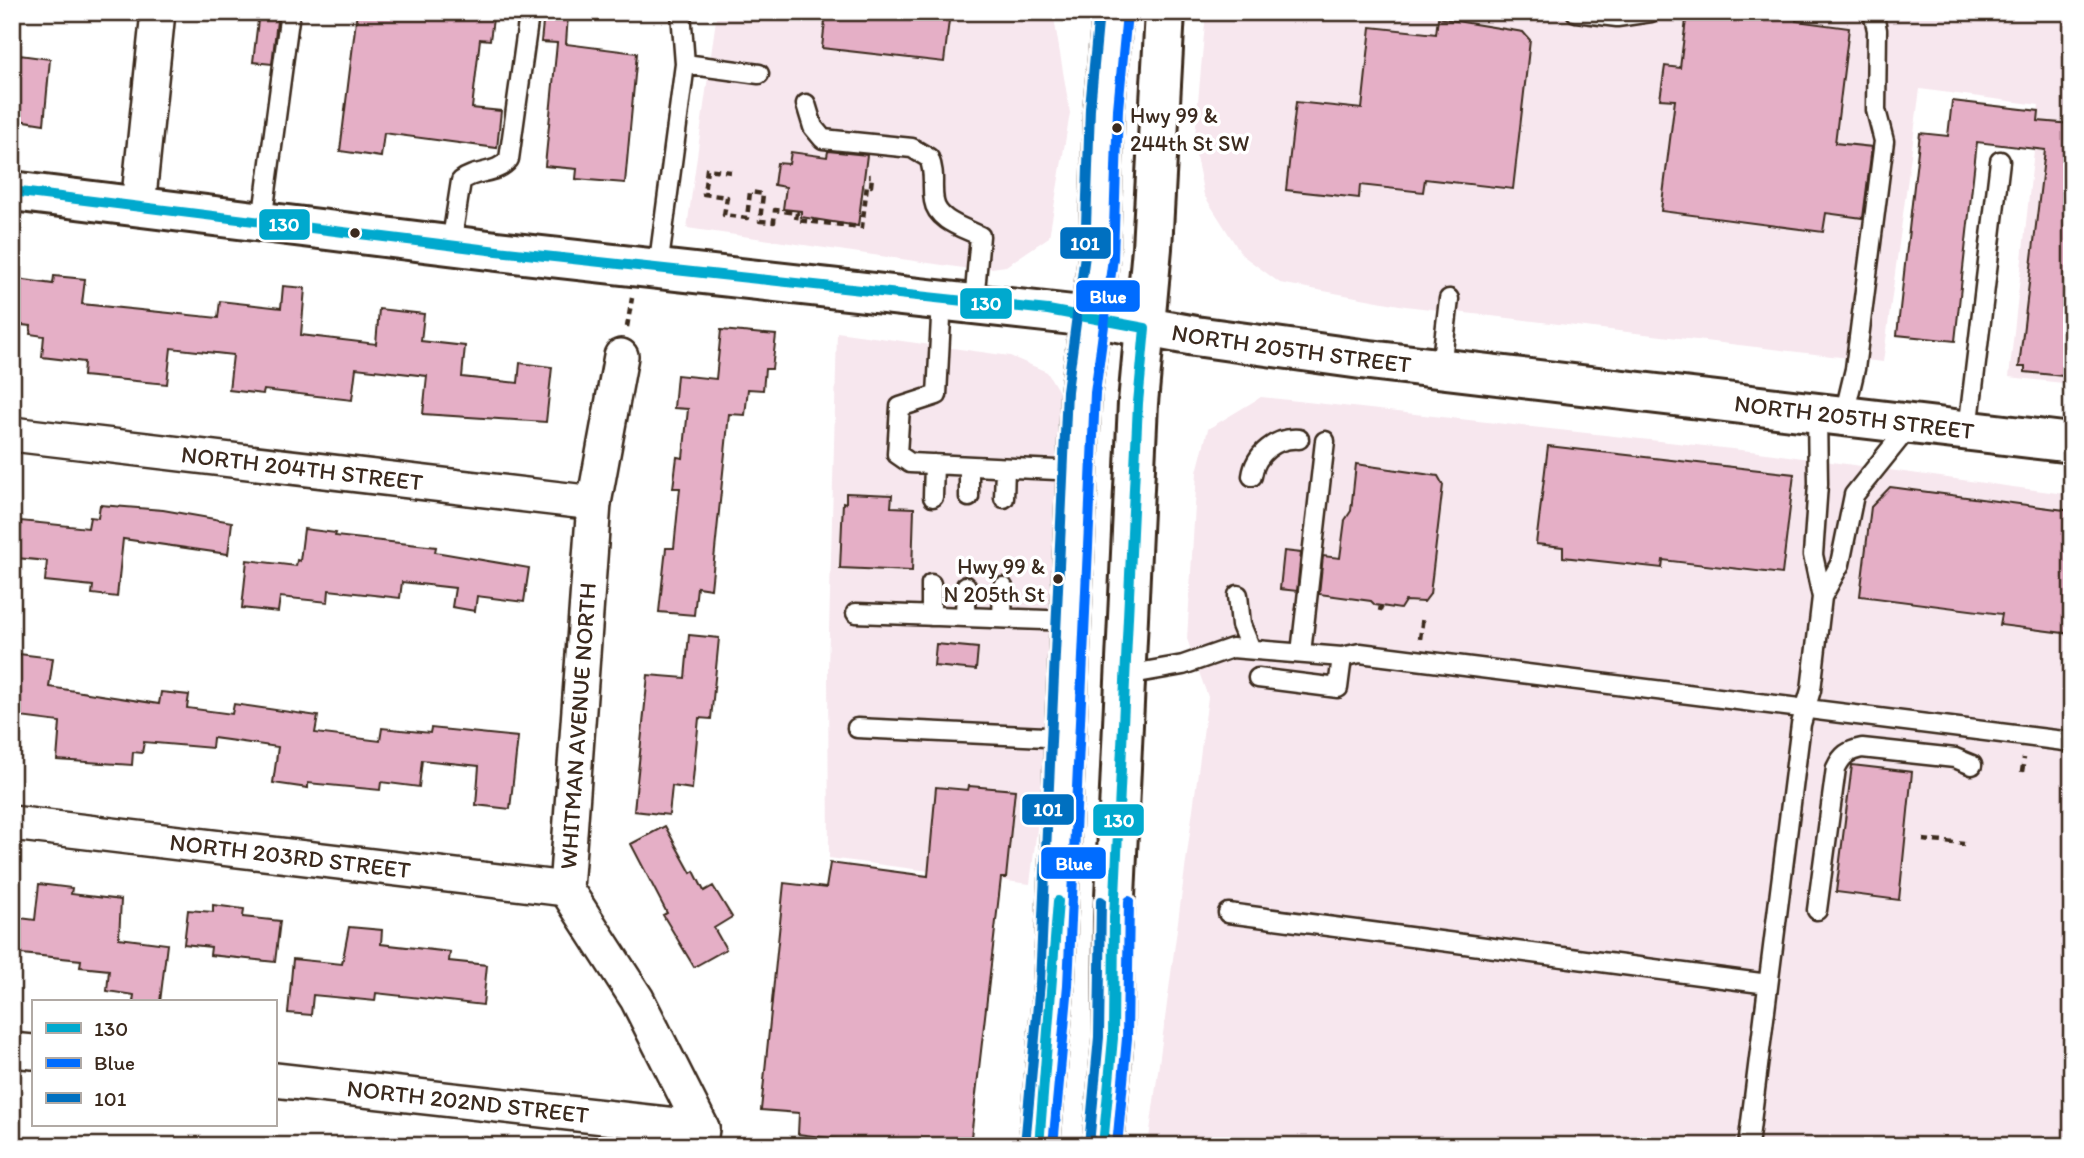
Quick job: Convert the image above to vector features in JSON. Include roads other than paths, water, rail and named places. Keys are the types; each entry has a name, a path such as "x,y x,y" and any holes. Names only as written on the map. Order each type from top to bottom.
{"main road":[{"path":"1039,1146 1054,984 1081,392 1099,256 1104,108 1113,12"},
{"path":"1102,1146 1113,1038 1114,918 1126,675 1165,12"},
{"name":"NORTH 205TH STREET","path":"12,191 451,245 645,280 958,301 1091,317 1145,328 1441,368 2072,443"}],"street":[{"path":"138,206 158,12"},
{"name":"WHITMAN AVENUE NORTH","path":"621,356 594,503 566,889 638,999 701,1137"},
{"name":"NORTH 204TH STREET","path":"12,433 594,503"},
{"name":"NORTH 203RD STREET","path":"12,823 566,889"},
{"path":"12,1049 32,1052"},
{"name":"NORTH 202ND STREET","path":"276,1080 701,1137"}],"lane":[{"path":"262,222 290,12"},
{"path":"645,280 685,64 681,12"},
{"path":"1576,12 1617,17 1651,12"},
{"path":"1748,1146 1822,597 1813,555 1818,484 1830,414 1855,369 1884,141 1876,110 1877,30 1872,12"},
{"path":"451,245 460,181 469,175 502,168 509,159 528,23"},
{"path":"685,64 759,74"},
{"path":"806,104 813,127 822,139 912,148 929,158 935,173 933,203 946,220 981,236 958,301 937,395 900,407 897,454 909,463 970,468 1078,471"},
{"path":"1968,430 2000,161"},
{"path":"1441,368 1449,299"},
{"path":"1822,597 1840,564 1854,495 1911,424"},
{"path":"1252,476 1261,453 1279,442 1299,439"},
{"path":"1301,653 1325,442"},
{"path":"933,497 934,464"},
{"path":"969,497 970,468"},
{"path":"1004,498 1005,469"},
{"path":"931,584 931,615"},
{"path":"965,617 966,586"},
{"path":"1002,618 1003,587"},
{"path":"1238,595 1241,625 1250,647"},
{"path":"856,613 1072,621"},
{"path":"1126,675 1166,670 1232,648 1250,647 1342,657 1360,653 2072,742"},
{"path":"1258,678 1338,688 1342,657"},
{"path":"857,728 1067,738"},
{"path":"1817,911 1836,768 1841,757 1862,748 1955,758 1972,765"},
{"path":"1228,913 1768,984"}],"place":[{"name":"Hwy 99 & 244th St SW","path":"1117,128"},
{"name":"Hwy 99 & N 205th St","path":"1058,579"}]}
